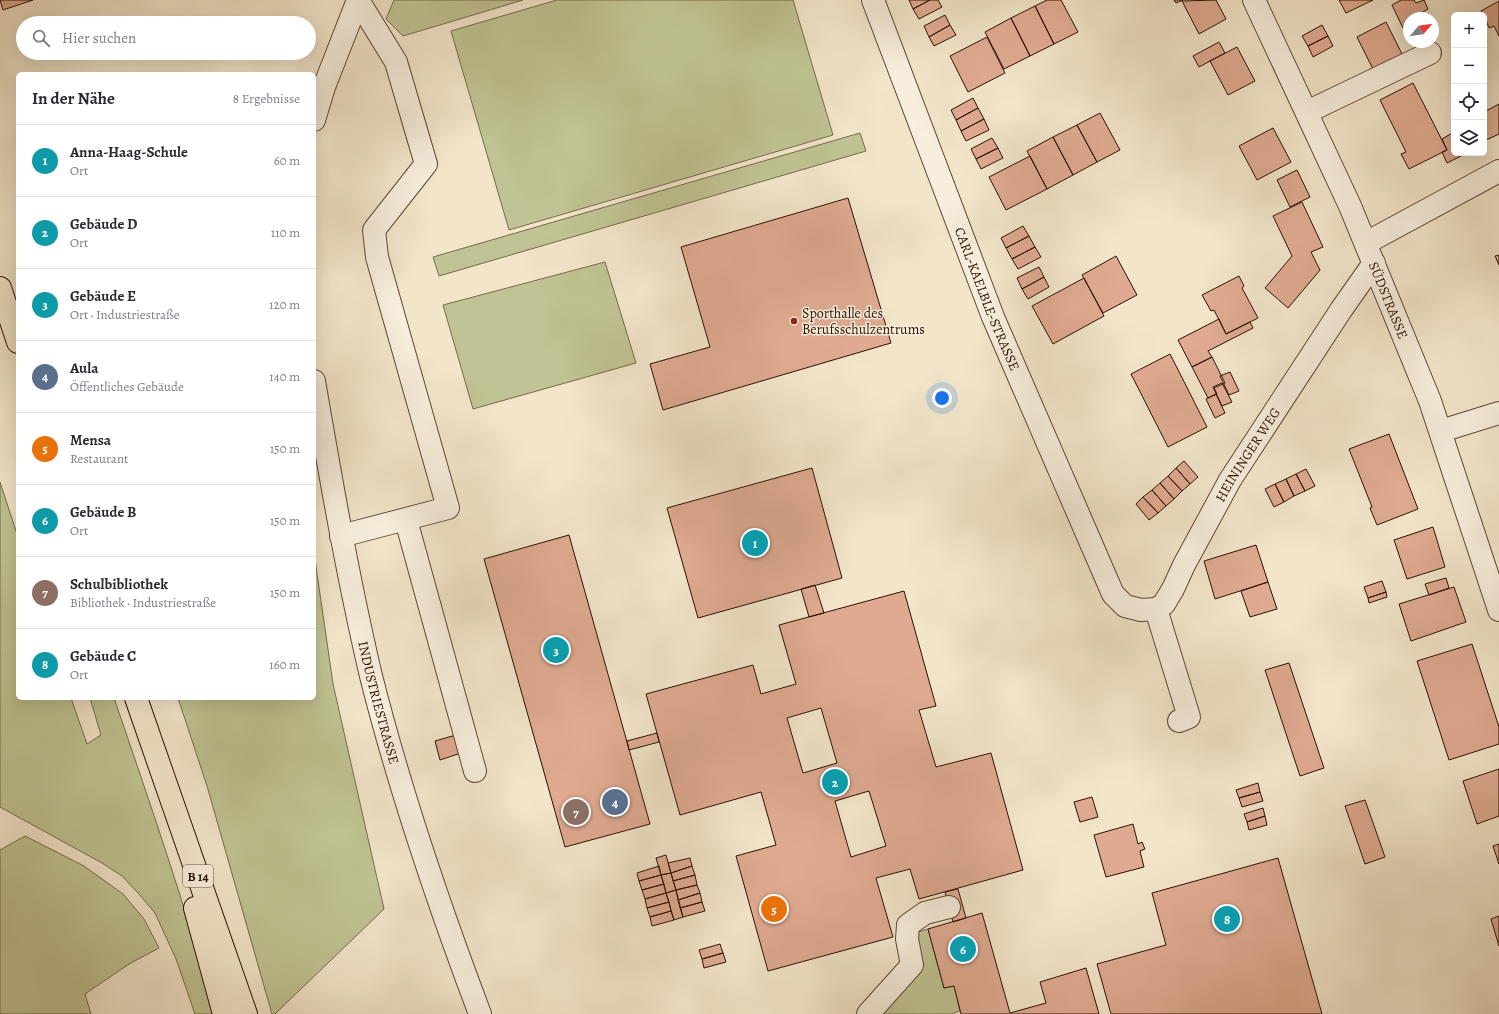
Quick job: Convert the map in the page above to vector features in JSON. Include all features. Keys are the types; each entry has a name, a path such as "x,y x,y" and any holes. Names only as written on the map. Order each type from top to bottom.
{"main road":[{"path":"0,288 16,336"},
{"name":"B 14","path":"137,700 246,1014"},
{"name":"B 14","path":"150,739 224,1014"}],"street":[{"path":"316,113 324,87 358,0"},
{"path":"341,536 448,508 377,257 374,230 426,164 396,62 358,0"},
{"name":"CARL-KAELBLE-STRASSE","path":"873,0 993,317 1113,594 1125,606 1141,610 1156,609"},
{"name":"SÜDSTRASSE","path":"1254,0 1308,112 1370,253 1430,400 1499,610"},
{"path":"1308,112 1430,53"},
{"name":"HEININGER WEG","path":"1156,609 1164,604 1173,589 1184,565 1230,480 1341,310 1370,253 1499,171"},
{"name":"INDUSTRIESTRASSE","path":"316,392 341,536 371,676 409,813 448,928 480,1014"},
{"path":"1441,431 1499,413"},
{"path":"406,520 475,771"},
{"path":"1156,609 1189,717 1179,721"},
{"path":"868,1014 912,964 907,939 908,925 925,913 949,907"}],"green space":[{"path":"394,0 523,0 403,36 386,19"},
{"path":"557,0 793,0 833,135 509,230 451,31"},
{"path":"860,133 866,151 439,276 433,257"},
{"path":"605,262 636,363 473,409 443,305"},
{"path":"0,482 16,531 16,700 72,700 87,744 101,735 91,700 115,700 180,895 215,1014 195,1014 176,959 155,913 122,876 102,863 0,807"},
{"path":"316,567 333,684 384,909 275,1014 272,1014 207,786 179,700 316,700"},
{"path":"25,836 84,866 123,894 144,919 159,948 129,964 85,994 91,1014 0,1014 0,850"},
{"path":"928,929 944,988 954,986 960,1011 951,1014 879,1014 912,934"}],"building":[{"path":"0,0 33,0 3,10"},
{"path":"909,0 930,0 913,9"},
{"path":"930,0 938,0 942,7 919,19 913,9"},
{"path":"1047,0 1061,0 1078,32 1054,44 1035,6"},
{"path":"1174,0 1183,0 1176,3"},
{"path":"1216,0 1226,19 1199,34 1182,1"},
{"path":"1339,0 1373,0 1346,13"},
{"path":"1401,0 1414,0 1416,3 1424,0 1428,9 1423,12 1403,12 1403,28 1392,5"},
{"path":"1499,1 1499,36 1494,26 1489,28 1487,23 1487,12 1481,11"},
{"path":"1035,6 1054,44 1030,56 1011,18"},
{"path":"945,15 950,25 929,37 924,26"},
{"path":"1011,18 1030,56 1004,69 985,32"},
{"path":"1386,22 1404,58 1375,73 1357,37"},
{"path":"950,25 956,35 934,46 929,37"},
{"path":"1322,25 1328,36 1308,46 1302,36"},
{"path":"1328,36 1333,46 1313,57 1308,46"},
{"path":"987,37 1005,73 968,92 950,56"},
{"path":"1219,42 1225,53 1199,67 1193,56"},
{"path":"1237,47 1255,81 1228,95 1210,61"},
{"path":"1413,83 1447,150 1409,169 1401,154 1406,152 1380,100"},
{"path":"973,98 978,108 956,120 951,110"},
{"path":"1499,104 1499,134 1487,140 1487,120 1487,110"},
{"path":"978,108 984,119 961,131 956,120"},
{"path":"1100,113 1120,150 1097,162 1077,125"},
{"path":"984,119 989,130 966,141 961,131"},
{"path":"1077,125 1097,162 1073,175 1053,137"},
{"path":"1273,128 1291,162 1257,180 1239,146"},
{"path":"1451,134 1451,156 1461,156 1447,163 1442,152 1447,150 1442,139"},
{"path":"1053,137 1073,175 1047,189 1027,151"},
{"path":"992,138 998,148 976,159 971,149"},
{"path":"998,148 1003,158 981,169 976,159"},
{"path":"1030,156 1047,189 1006,210 989,177"},
{"path":"1297,170 1310,197 1290,207 1277,180"},
{"name":"Sporthalle des Berufsschulzentrums","path":"848,198 891,343 663,410 650,364 710,347 681,247"},
{"path":"1302,202 1323,247 1311,252 1320,270 1288,308 1265,288 1292,256 1273,216"},
{"path":"1023,226 1029,236 1006,248 1001,238"},
{"path":"1029,236 1035,247 1012,259 1006,248"},
{"path":"1035,247 1041,257 1018,269 1012,259"},
{"path":"1499,255 1499,265 1495,256"},
{"path":"1116,256 1137,295 1103,313 1082,275"},
{"path":"1039,267 1044,277 1022,289 1017,278"},
{"path":"1239,276 1244,286 1242,288 1258,318 1226,334 1214,310 1211,311 1202,295"},
{"path":"1044,277 1049,287 1028,299 1022,289"},
{"path":"1084,278 1104,316 1053,344 1032,306"},
{"path":"1219,319 1226,334 1250,322 1253,328 1208,351 1212,357 1192,367 1178,340"},
{"path":"1170,354 1207,427 1168,447 1131,374"},
{"path":"1212,357 1225,383 1214,388 1217,394 1208,398 1192,367"},
{"path":"1230,372 1239,391 1229,395 1220,376"},
{"path":"1222,383 1232,402 1222,406 1213,387"},
{"path":"1216,394 1225,413 1215,418 1206,399"},
{"path":"1389,434 1418,509 1377,525 1370,508 1372,507 1349,449"},
{"path":"1184,461 1198,477 1190,484 1176,468"},
{"path":"812,468 842,578 698,618 667,508"},
{"path":"1176,468 1190,484 1182,491 1168,476"},
{"path":"1306,469 1315,486 1305,491 1296,474"},
{"path":"1296,474 1305,491 1294,496 1286,479"},
{"path":"1168,476 1182,491 1174,499 1160,483"},
{"path":"1286,479 1294,496 1284,502 1275,484"},
{"path":"1160,483 1174,499 1166,506 1152,490"},
{"path":"1275,484 1284,502 1274,507 1265,489"},
{"path":"1152,490 1166,506 1158,513 1143,497"},
{"path":"1143,497 1158,513 1149,520 1136,504"},
{"path":"1433,527 1445,567 1407,579 1394,540"},
{"path":"569,535 650,824 565,847 484,559"},
{"path":"1256,545 1268,582 1215,599 1204,561"},
{"path":"1446,578 1449,588 1429,595 1425,584"},
{"path":"1382,581 1386,592 1368,598 1364,587"},
{"path":"1268,582 1277,609 1250,617 1241,591"},
{"path":"815,585 824,613 809,617 801,589"},
{"path":"1454,587 1466,622 1411,641 1399,604"},
{"path":"904,591 936,706 919,710 936,767 991,753 1023,870 919,899 910,869 876,878 893,937 768,971 736,856 776,845 761,792 680,815 646,694 753,665 761,694 796,684 779,625","holes":["821,708 837,763 803,773 787,718","869,791 886,846 851,857 835,801"]},
{"path":"1386,592 1387,597 1369,603 1368,598"},
{"path":"1472,644 1499,727 1499,744 1449,760 1417,661"},
{"path":"1289,663 1324,768 1300,776 1265,670"},
{"path":"657,733 659,742 629,750 627,741"},
{"path":"456,735 461,753 440,760 435,741"},
{"path":"1499,769 1499,816 1477,824 1463,781"},
{"path":"1258,783 1260,792 1239,798 1236,790"},
{"path":"1260,792 1263,801 1242,807 1239,798"},
{"path":"1092,797 1098,817 1080,822 1074,802"},
{"path":"1365,800 1385,857 1365,864 1345,806"},
{"path":"1263,808 1265,816 1247,822 1244,814"},
{"path":"1265,816 1267,825 1249,830 1247,822"},
{"path":"1133,824 1138,844 1142,842 1145,849 1140,851 1144,867 1106,877 1094,835"},
{"path":"1499,844 1499,864 1493,846"},
{"path":"666,855 671,873 661,875 656,858"},
{"path":"690,858 692,866 671,873 668,863"},
{"path":"1278,858 1322,1014 1111,1014 1097,964 1166,945 1152,893"},
{"path":"659,866 661,875 639,881 637,873"},
{"path":"692,866 695,875 673,881 671,873"},
{"path":"671,873 676,890 666,893 661,875"},
{"path":"661,875 664,884 642,890 639,881"},
{"path":"695,875 697,885 676,890 673,881"},
{"path":"664,884 666,893 645,899 642,890"},
{"path":"697,885 700,893 678,900 676,890"},
{"path":"958,889 966,918 953,922 945,892"},
{"path":"676,890 683,917 674,920 666,893"},
{"path":"666,893 669,902 647,908 645,899"},
{"path":"700,893 702,902 680,908 678,900"},
{"path":"669,902 671,911 650,917 647,908"},
{"path":"702,902 705,911 683,917 680,908"},
{"path":"671,911 674,920 652,926 650,917"},
{"path":"982,913 1010,1013 1046,1003 1040,982 1086,968 1099,1014 961,1014 954,986 944,988 928,929"},
{"path":"1499,916 1499,946 1491,919"},
{"path":"720,944 723,953 702,959 699,950"},
{"path":"723,953 726,962 704,968 702,959"}],"place":[{"name":"Sporthalle des Berufsschulzentrums","path":"794,321"},
{"name":"Anna-Haag-Schule","path":"755,543"},
{"name":"Gebäude E","path":"556,650"},
{"name":"Gebäude D","path":"835,782"},
{"name":"Aula","path":"615,802"},
{"name":"Schulbibliothek","path":"576,812"},
{"name":"Mensa","path":"774,909"},
{"name":"Gebäude C","path":"1227,919"},
{"name":"Gebäude B","path":"963,949"}]}
